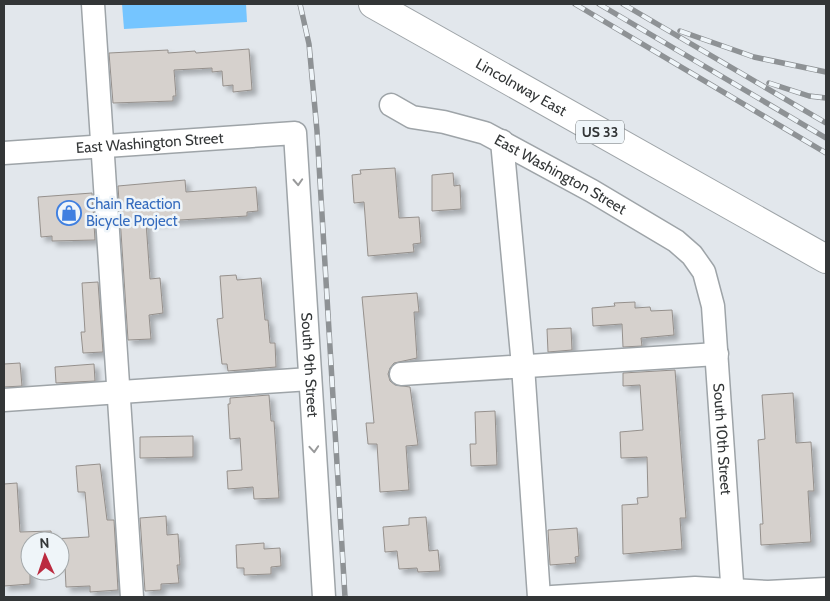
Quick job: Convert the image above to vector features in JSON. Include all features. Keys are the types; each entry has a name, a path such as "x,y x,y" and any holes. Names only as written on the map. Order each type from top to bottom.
{"highway":[{"name":"Lincolnway East","path":"373,4 826,259"}],"street":[{"path":"93,4 132,597"},
{"name":"East Washington Street","path":"391,105 412,117 466,127 502,141 676,241 692,255 707,280"},
{"name":"East Washington Street","path":"4,153 295,133"},
{"name":"South 9th Street","path":"295,133 324,597"},
{"path":"502,141 523,366 539,597"},
{"name":"South 10th Street","path":"707,280 713,306 717,354 732,594"},
{"path":"401,374 717,354"},
{"path":"4,400 310,378"},
{"path":"552,597 695,588 732,594 826,589"}],"shaded area":[{"path":"122,4 246,4 247,22 124,29"}],"building":[{"path":"249,49 252,90 233,92 233,85 223,86 222,71 212,72 212,68 174,70 176,96 173,96 173,101 113,103 109,53 168,50 168,53 195,51 196,53"},
{"path":"395,168 399,218 419,217 421,243 413,244 414,252 368,256 364,202 354,203 352,175 361,174 360,170"},
{"path":"453,173 454,186 460,185 461,209 432,211 432,175"},
{"path":"185,180 186,192 256,187 258,211 247,212 247,216 146,222 150,279 160,278 163,313 149,315 151,339 128,340 118,186"},
{"path":"92,193 95,240 52,241 52,236 41,237 38,197"},
{"path":"236,275 237,280 261,278 265,320 268,320 270,343 275,343 276,367 228,371 227,364 222,364 217,319 223,318 220,276"},
{"path":"98,282 103,352 83,353 81,332 85,332 82,283"},
{"path":"417,293 419,312 414,312 417,358 394,363 388,374 390,381 395,385 410,387 418,445 406,446 409,490 380,492 377,444 368,444 366,423 374,423 362,297"},
{"path":"635,302 635,308 650,307 651,311 672,310 674,335 641,338 642,346 623,347 622,324 593,326 592,308 615,306 614,303"},
{"path":"571,328 572,350 548,352 547,329"},
{"path":"20,363 22,386 4,387 4,364"},
{"path":"94,364 95,381 56,383 55,367"},
{"path":"675,370 686,518 680,518 682,549 623,554 622,505 638,504 637,498 648,497 647,457 621,458 620,432 643,430 640,385 623,386 623,373"},
{"path":"793,393 796,443 811,442 814,491 808,491 811,542 761,545 760,524 763,524 758,440 765,439 762,395"},
{"path":"269,395 271,421 274,421 279,498 254,499 253,487 228,489 227,471 242,470 240,438 230,439 228,404 230,404 230,398"},
{"path":"495,411 497,465 471,466 470,444 476,444 475,412"},
{"path":"193,436 193,457 140,458 140,437"},
{"path":"100,464 107,520 114,520 118,590 90,592 90,586 66,587 66,581 70,581 70,538 89,537 85,492 78,492 76,466"},
{"path":"17,483 20,581 30,581 30,584 4,586 4,484"},
{"path":"166,516 167,535 178,534 180,565 177,565 179,583 161,584 161,590 145,591 140,518"},
{"path":"426,517 429,551 438,550 440,571 418,572 417,568 399,569 397,551 385,552 383,527 409,525 409,518"},
{"path":"577,528 579,556 575,557 576,563 550,565 548,530"},
{"path":"264,543 264,549 280,548 281,566 271,567 271,574 244,575 244,568 237,568 236,545"}],"railway":[{"path":"300,4 309,44 317,131 345,597"},
{"path":"575,4 826,153"},
{"path":"599,4 826,138"},
{"path":"623,4 826,123"},
{"path":"680,31 754,57 826,72"},
{"path":"769,83 809,96 826,98"}],"place":[{"name":"Chain Reaction Bicycle Project","path":"69,213"}]}
